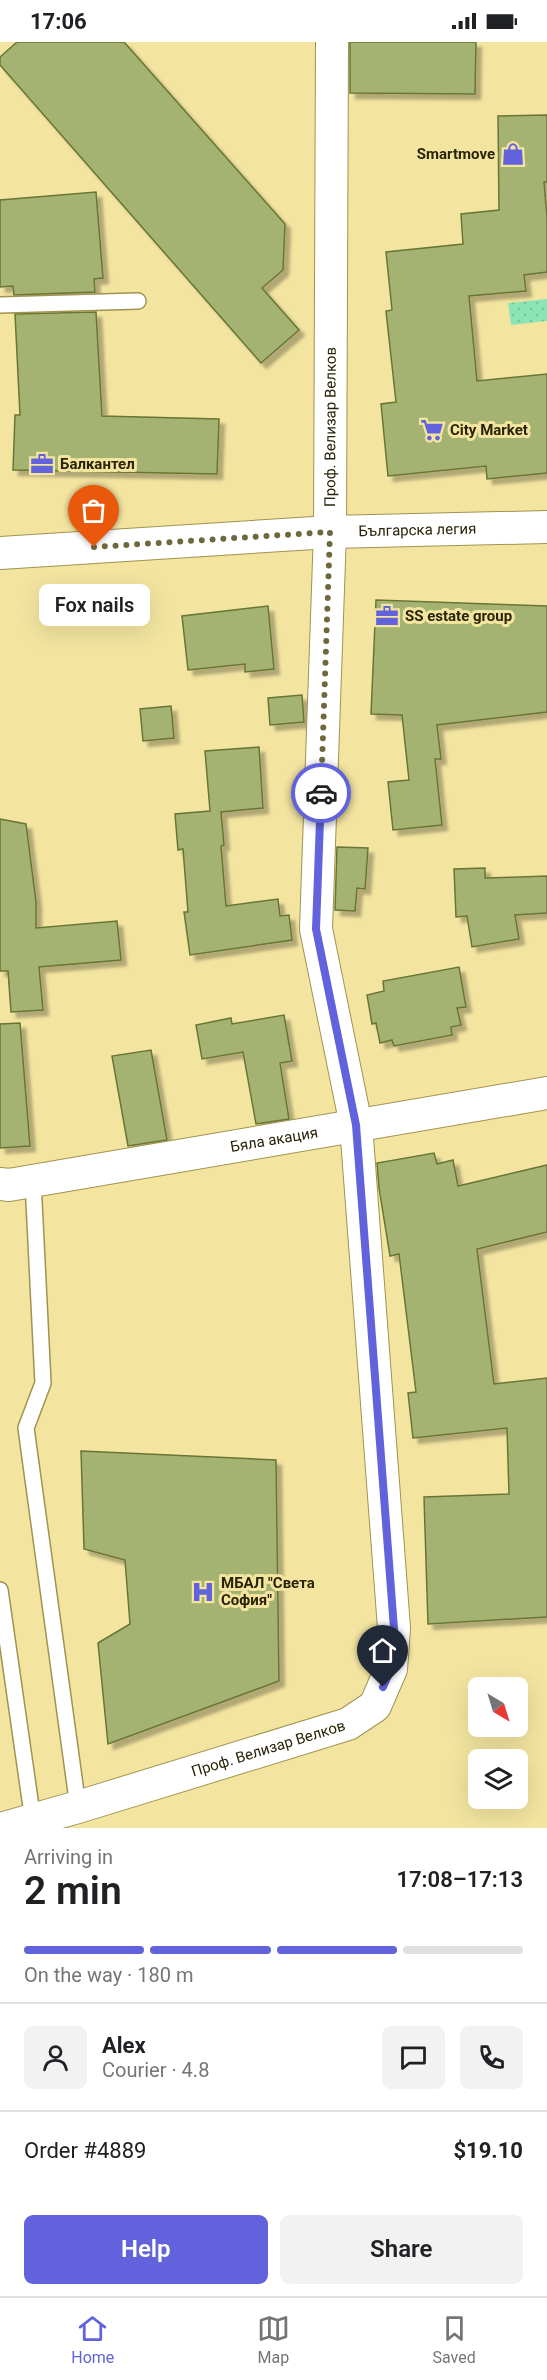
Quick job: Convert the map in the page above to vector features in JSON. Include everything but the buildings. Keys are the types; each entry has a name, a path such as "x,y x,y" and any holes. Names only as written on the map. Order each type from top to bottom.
{"street":[{"name":"Проф. Велизар Велков","path":"19,1824 348,1724 375,1706 391,1669 394,1629 356,1125 316,929 330,532 332,42"},
{"name":"Българска легия","path":"0,553 330,532 547,527"},
{"name":"Бяла акация","path":"0,1184 9,1185 547,1093"}],"lane":[{"path":"0,305 138,301"},
{"path":"33,1181 43,1383 26,1428 78,1807"},
{"path":"0,1590 19,1824"}],"green space":[{"path":"547,299 547,321 511,325 508,303"}],"way so far":[{"path":"94,547 330,532 321,793"}],"place":[{"name":"Smartmove","path":"513,154"},
{"name":"City Market","path":"432,430"},
{"name":"Балкантел","path":"42,464"},
{"name":"Fox nails","path":"94,547"},
{"name":"SS estate group","path":"387,616"},
{"name":"МБАЛ \"Света София\"","path":"203,1592"}],"route":[{"path":"321,793 316,929 356,1125 394,1629 391,1669 383,1687"}]}
